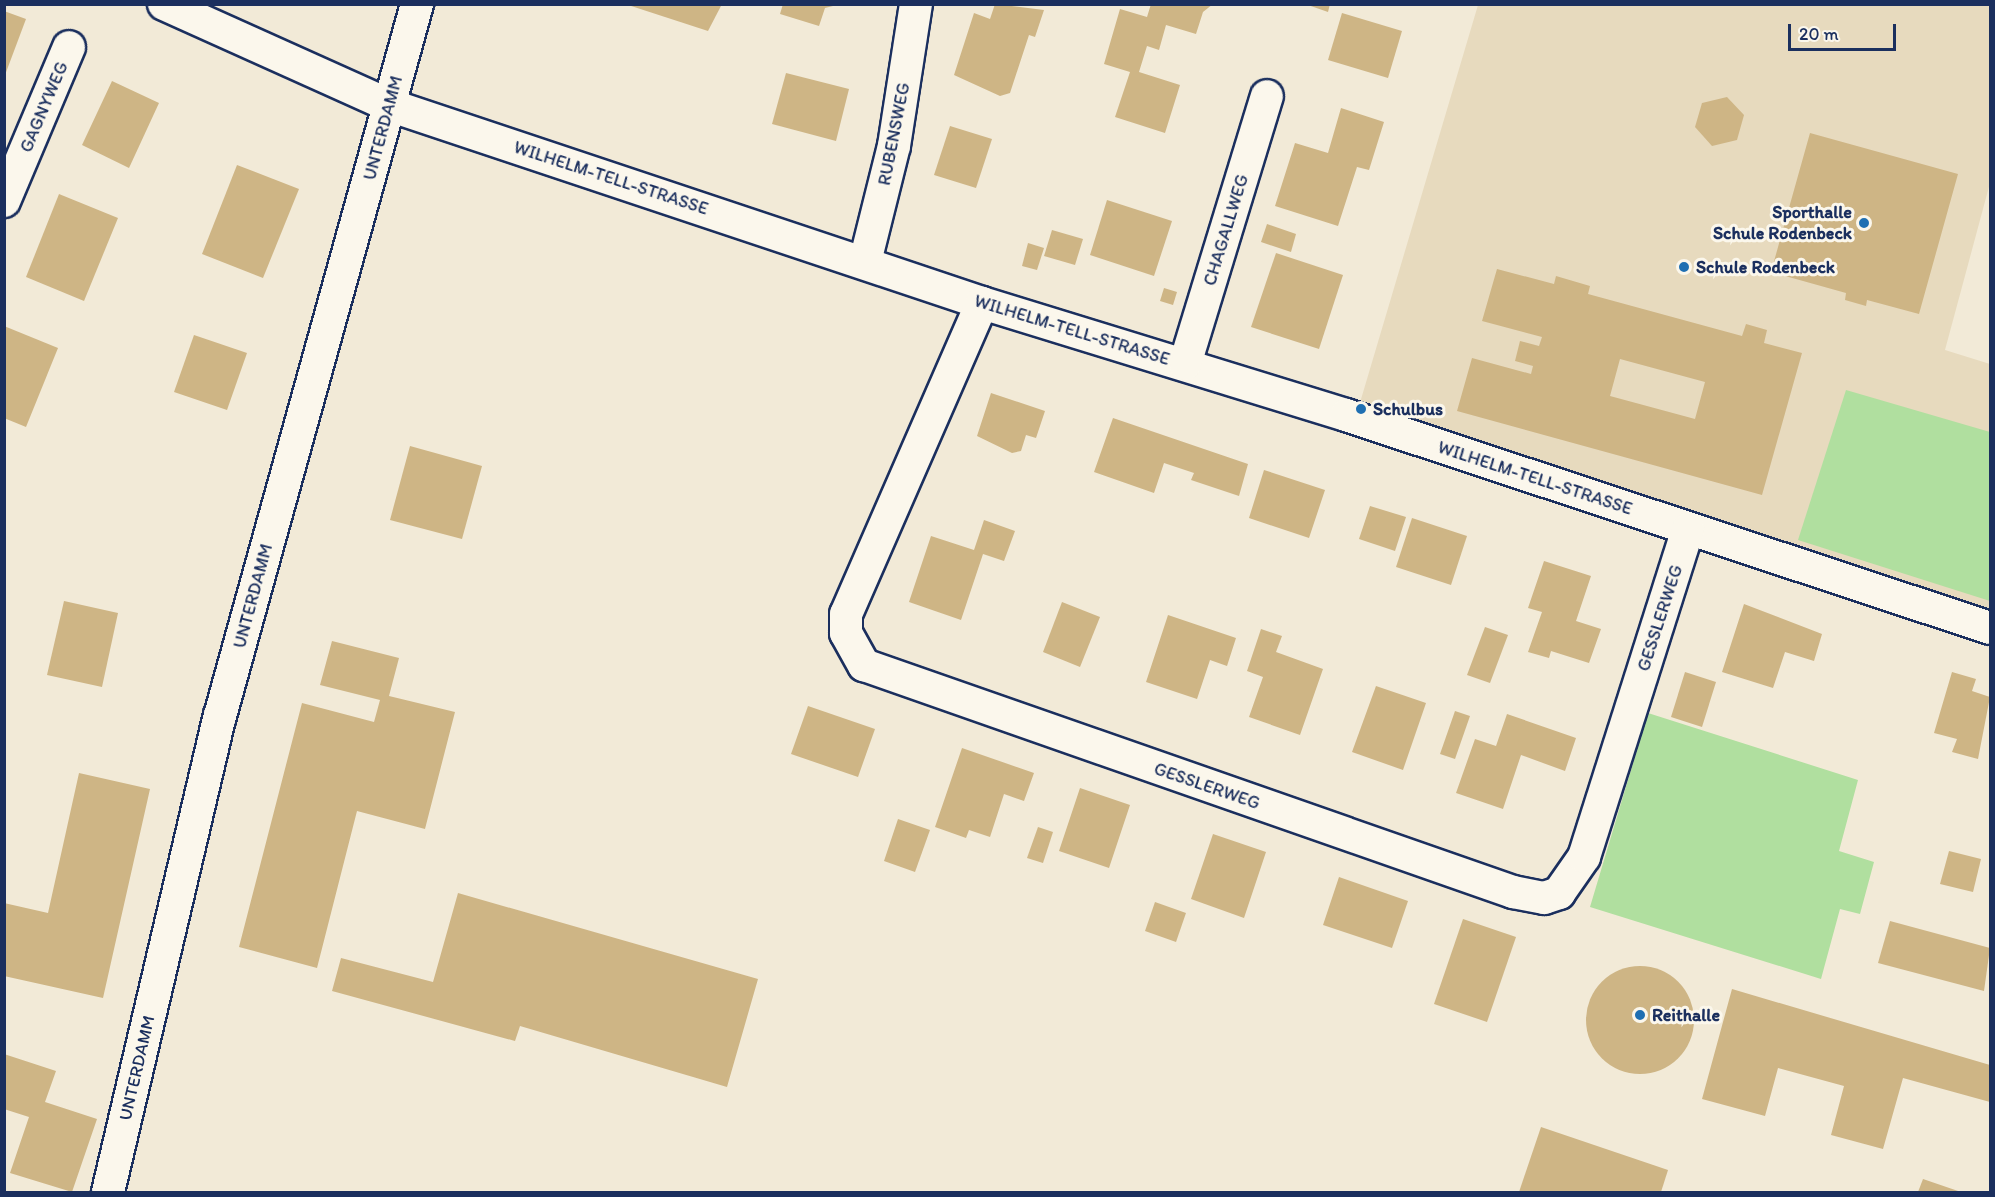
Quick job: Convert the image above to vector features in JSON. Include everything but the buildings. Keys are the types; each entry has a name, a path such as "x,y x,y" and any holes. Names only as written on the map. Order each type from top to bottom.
{"street":[{"name":"WILHELM-TELL-STRASSE","path":"164,4 389,105 865,262 982,303 1185,364 1990,628"},
{"name":"UNTERDAMM","path":"108,1192 220,716 417,4"},
{"name":"RUBENSWEG","path":"865,262 894,146 916,4"},
{"name":"GAGNYWEG","path":"4,201 69,47"},
{"name":"CHAGALLWEG","path":"1185,364 1267,96"},
{"name":"GESSLERWEG","path":"982,303 846,614 846,633 864,665 1513,892 1544,898 1559,893 1584,857 1688,530"}],"shaded area":[{"name":"Schule Rodenbeck","path":"1478,5 1990,5 1990,183 1945,350 1990,364 1990,612 1359,406"}],"green space":[{"path":"1846,390 1990,432 1990,601 1798,540"},
{"path":"1648,713 1858,780 1839,851 1874,862 1860,914 1840,909 1821,979 1590,907"}],"place":[{"name":"Sporthalle Schule Rodenbeck","path":"1864,223"},
{"name":"Schule Rodenbeck","path":"1684,267"},
{"name":"Schulbus","path":"1361,409"},
{"name":"Reithalle","path":"1640,1015"}]}
